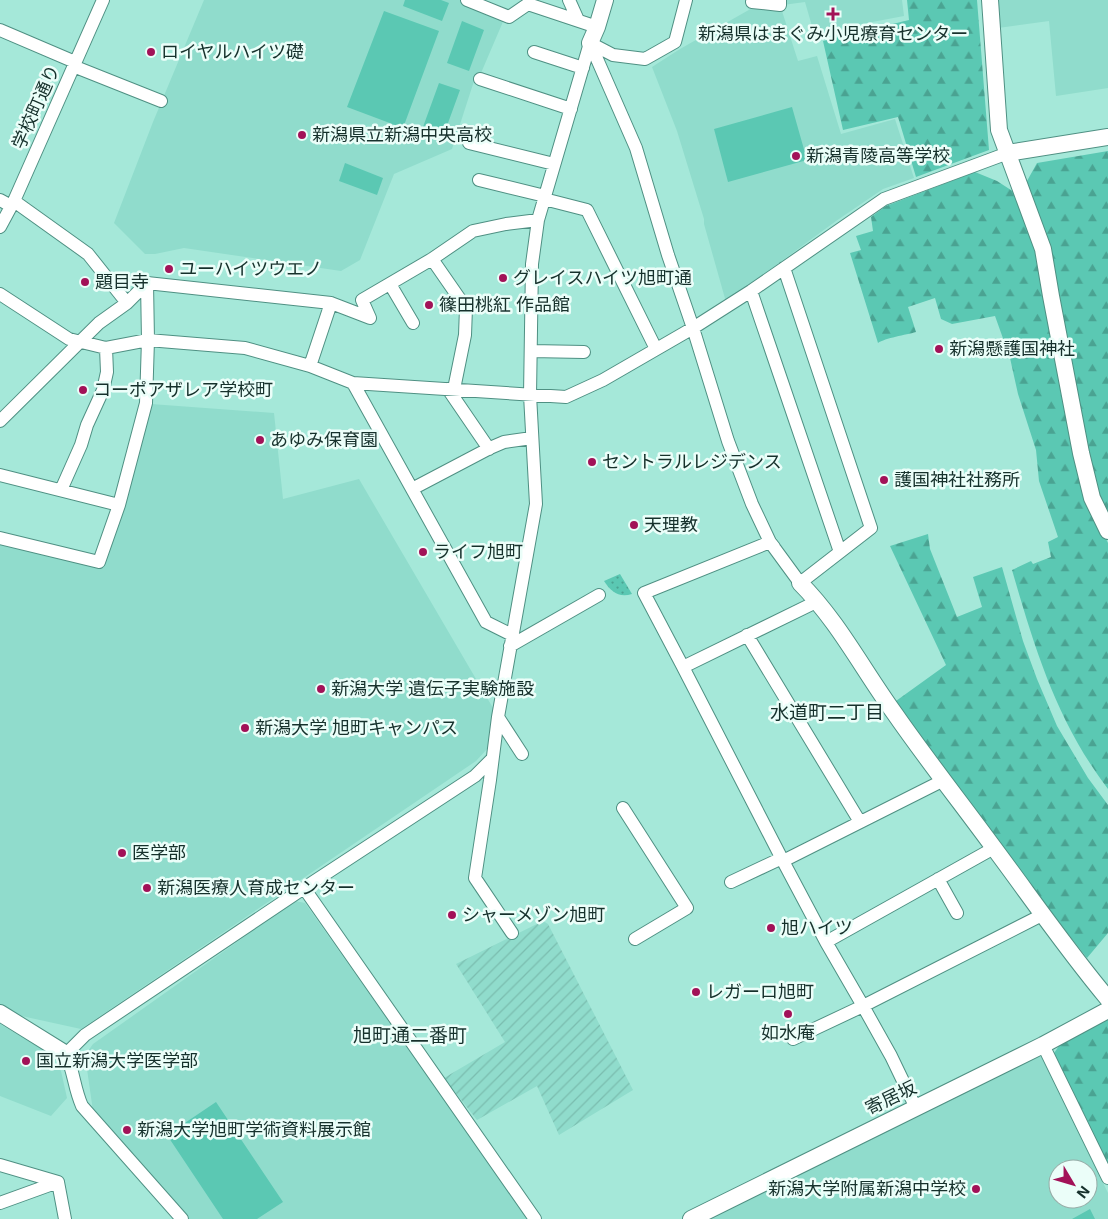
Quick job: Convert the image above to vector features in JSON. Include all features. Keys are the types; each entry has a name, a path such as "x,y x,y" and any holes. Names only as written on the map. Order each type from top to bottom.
{"street":[{"name":"学校町通り","path":"0,227 8,202 74,64 102,0"},
{"path":"467,0 509,17 528,4 597,27"},
{"path":"569,0 578,20"},
{"path":"512,934 475,878 498,717 536,504 530,395 532,264 538,220 590,43 605,0"},
{"path":"590,43 613,55 645,59 675,42 686,0"},
{"path":"749,1 780,5 780,0"},
{"path":"990,0 1000,130 1043,249 1081,453 1092,498 1108,531"},
{"path":"0,30 161,101"},
{"path":"590,43 636,148 668,255 728,441 752,504 770,542 800,583 818,601 942,781 994,848 1042,916 1108,999"},
{"path":"534,52 583,68"},
{"path":"480,79 571,109"},
{"path":"0,294 69,339 106,348 148,340 245,348 310,366 353,383 566,397 603,380 693,328 751,291 884,199 1008,153 1108,137"},
{"path":"469,142 554,164"},
{"path":"479,180 587,210 656,349"},
{"path":"8,202 88,254 127,303"},
{"path":"147,283 331,303 370,318 362,300 432,259 473,231 538,220"},
{"path":"432,259 466,308 465,335 451,389 489,449"},
{"path":"784,268 871,528 800,583"},
{"path":"0,421 100,323 127,303 147,283"},
{"path":"0,538 99,562 119,505 146,403 147,283"},
{"path":"390,284 413,323"},
{"path":"751,291 840,552"},
{"path":"310,366 331,303"},
{"path":"61,490 103,390 106,372 106,348"},
{"path":"531,351 584,352"},
{"path":"353,383 486,622 511,640"},
{"path":"412,489 504,442 532,438"},
{"path":"0,475 119,505"},
{"path":"770,542 644,593 782,860 863,1006 916,1108"},
{"path":"511,640 599,596"},
{"path":"683,668 818,601"},
{"path":"747,635 860,822"},
{"path":"498,717 522,754"},
{"path":"66,1054 85,1035 475,776 492,759"},
{"path":"731,882 782,860 942,781"},
{"path":"623,808 687,908 635,939"},
{"path":"826,942 994,848"},
{"path":"938,879 957,913"},
{"path":"304,888 535,1219"},
{"path":"793,1039 1042,916"},
{"name":"寄居坂","path":"691,1219 1043,1045 1108,1010"},
{"path":"0,1013 66,1054 73,1070 75,1090 82,1106 182,1219"},
{"path":"1043,1045 1108,1178"},
{"path":"0,1165 58,1182"},
{"path":"0,1203 58,1182"},
{"path":"58,1182 65,1219"}],"shaded area":[{"name":"新潟県立新潟中央高校","path":"204,0 460,0 505,17 481,73 475,78 452,149 394,174 360,260 341,271 184,248 155,254 145,254 114,223 153,122"},
{"path":"783,0 902,0 904,16 814,33 805,2 783,5"},
{"path":"996,0 1108,0 1108,88 1056,96 1049,21 998,28"},
{"name":"新潟青陵高等学校","path":"754,7 781,8 798,61 817,56 841,134 895,119 914,178 883,189 726,302 704,219 677,131 652,67"},
{"name":"新潟大学 旭町キャンパス","path":"151,404 274,413 283,499 359,479 493,708 488,748 476,761 81,1029 17,1015 0,1005 0,543 101,566"},
{"path":"295,901 305,903 529,1219 189,1219 93,1111 87,1069 88,1051 93,1044"},
{"path":"543,921 548,924 633,1090 559,1135 537,1086 477,1120 444,1078 505,1042 456,964"},
{"name":"国立新潟大学医学部","path":"0,1024 45,1051 61,1071 67,1098 51,1116 0,1096"},
{"path":"1035,1055 1043,1058 1092,1159 1048,1159 1048,1209 1098,1209 1098,1172 1108,1193 1108,1219 704,1219"}],"green space":[{"path":"405,0 441,0 449,3 442,21 403,6"},
{"path":"907,0 977,0 989,150 916,177 898,117 843,130 823,41 909,20"},
{"path":"384,11 439,31 403,128 347,107"},
{"path":"462,21 484,30 469,71 447,63"},
{"path":"439,83 460,90 444,134 423,127"},
{"path":"792,107 807,160 728,182 714,129"},
{"path":"1108,151 1108,520 1097,495 1048,248 1027,181 1037,163"},
{"path":"345,163 383,178 377,195 339,181"},
{"path":"975,172 997,181 1014,192 1039,252 1086,498 1108,543 1108,789 1090,764 1061,711 1039,656 1012,570 1031,561 1033,564 1051,557 1048,542 1058,537 1039,481 1036,450 1018,394 1010,358 995,316 952,324 941,319 935,298 908,307 916,332 878,343 850,253 861,250 856,236 873,231 871,217 886,206"},
{"path":"928,534 930,549 957,617 982,607 973,577 1002,567 1023,641 1057,726 1088,778 1108,805 1108,933 1087,958 889,706 946,665 890,546"},
{"path":"620,574 632,594 619,595 604,581"},
{"path":"1108,1019 1108,1164 1054,1053 1064,1039"},
{"path":"216,1102 283,1202 257,1219 223,1219 167,1135"},
{"path":"1090,1209 1095,1219 1072,1219"}],"place":[{"name":"新潟県はまぐみ小児療育センター","path":"833,14"},
{"name":"ロイヤルハイツ礎","path":"151,52"},
{"name":"新潟県立新潟中央高校","path":"302,135"},
{"name":"新潟青陵高等学校","path":"796,156"},
{"name":"ユーハイツウエノ","path":"169,269"},
{"name":"グレイスハイツ旭町通","path":"503,278"},
{"name":"題目寺","path":"85,282"},
{"name":"篠田桃紅 作品館","path":"429,305"},
{"name":"新潟懸護国神社","path":"939,349"},
{"name":"コーポアザレア学校町","path":"83,390"},
{"name":"あゆみ保育園","path":"260,440"},
{"name":"セントラルレジデンス","path":"592,462"},
{"name":"護国神社社務所","path":"884,480"},
{"name":"天理教","path":"634,525"},
{"name":"ライフ旭町","path":"423,552"},
{"name":"新潟大学 遺伝子実験施設","path":"321,689"},
{"name":"新潟大学 旭町キャンパス","path":"245,728"},
{"name":"医学部","path":"122,853"},
{"name":"新潟医療人育成センター","path":"147,888"},
{"name":"シャーメゾン旭町","path":"452,915"},
{"name":"旭ハイツ","path":"771,928"},
{"name":"レガーロ旭町","path":"696,992"},
{"name":"如水庵","path":"788,1014"},
{"name":"国立新潟大学医学部","path":"26,1061"},
{"name":"新潟大学旭町学術資料展示館","path":"127,1130"},
{"name":"新潟大学附属新潟中学校","path":"976,1189"}],"district":[{"name":"水道町二丁目","path":"827,712"},
{"name":"旭町通二番町","path":"410,1035"}]}
